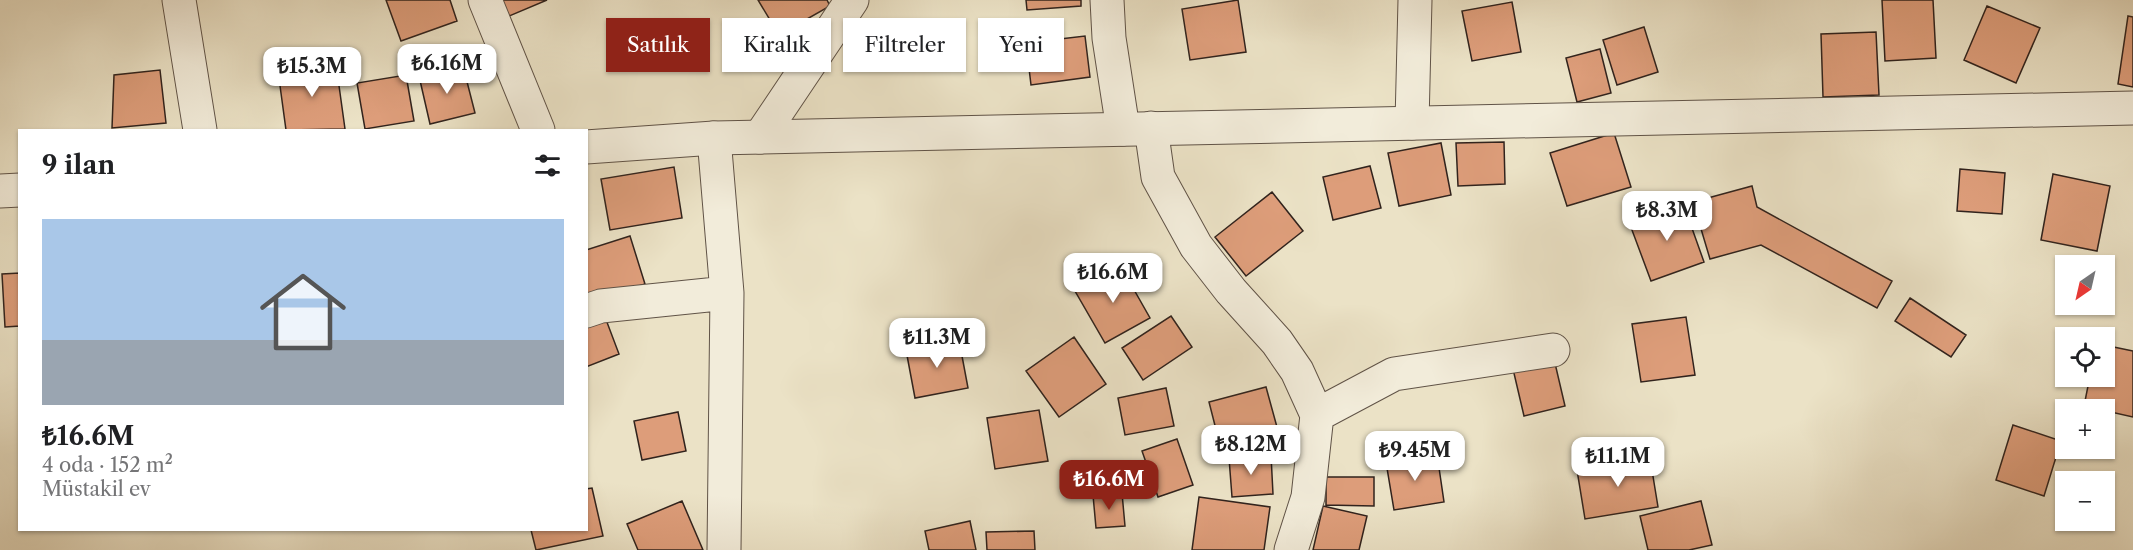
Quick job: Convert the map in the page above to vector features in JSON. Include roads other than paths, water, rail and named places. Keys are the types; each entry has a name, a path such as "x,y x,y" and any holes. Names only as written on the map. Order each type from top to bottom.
{"street":[{"path":"179,0 200,129"},
{"path":"485,0 538,129"},
{"path":"760,137 852,0"},
{"path":"1107,0 1109,38 1137,128 1158,177 1196,246 1231,291 1277,342 1297,371 1317,415 1308,496 1291,550"},
{"path":"1412,123 1415,0"},
{"path":"588,147 714,138 2133,108"},
{"path":"714,138 728,293 724,550"},
{"path":"0,191 18,190"},
{"path":"588,310 601,306 728,293"},
{"path":"1317,415 1394,374 1553,350"}]}
